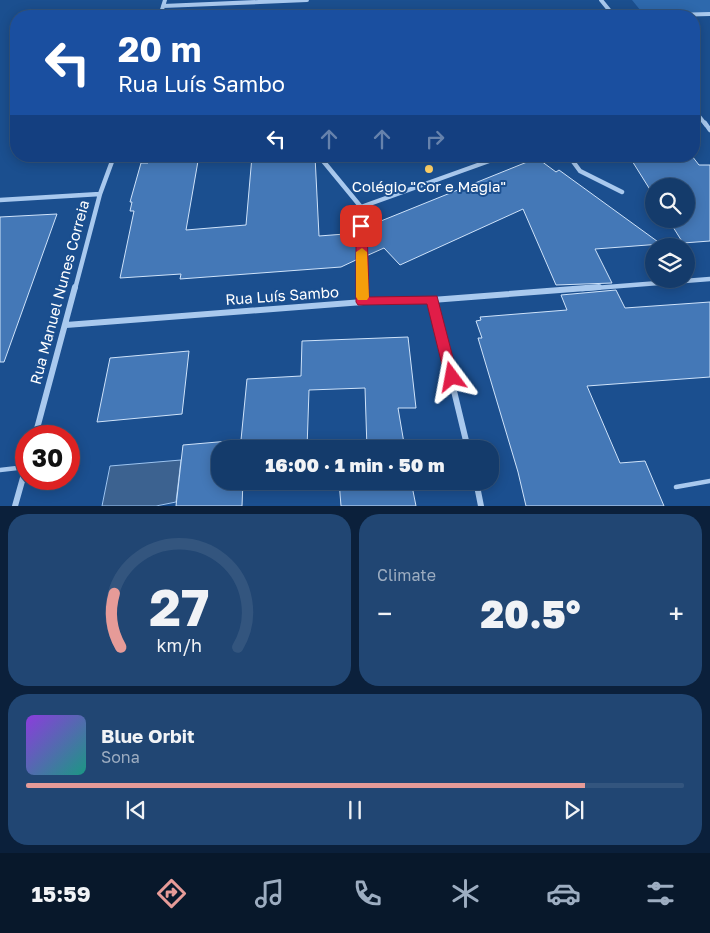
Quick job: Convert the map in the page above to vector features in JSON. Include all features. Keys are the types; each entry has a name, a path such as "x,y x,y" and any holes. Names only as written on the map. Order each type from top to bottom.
{"street":[{"path":"162,10 165,0"},
{"path":"163,6 307,0"},
{"path":"601,0 609,10"},
{"path":"700,118 710,130"},
{"name":"Rua Manuel Nunes Correia","path":"38,425 100,194 112,162"},
{"path":"324,162 361,207 362,302"},
{"path":"361,207 486,162"},
{"path":"573,162 580,171 622,192"},
{"path":"0,200 100,194"},
{"name":"Rua Luís Sambo","path":"66,324 362,302 432,300 710,279"},
{"path":"432,300 466,440"},
{"path":"15,506 20,490"},
{"path":"478,490 481,506"}],"lane":[{"path":"0,470 15,468"},
{"path":"676,486 710,481"}],"shaded area":[{"path":"632,0 710,0 710,14 700,14 700,10 640,10"},
{"path":"181,460 176,502 156,506 102,506 110,466"}],"building":[{"path":"198,162 186,230 246,225 251,162 315,162 319,236 358,233 358,259 341,267 180,279 181,274 120,278 134,211 130,211 132,202 130,202 141,163"},
{"path":"527,162 542,162 556,172 559,170 653,238 645,238 645,245 595,249 612,283 556,285 523,209 400,265 384,248 366,256 366,232 370,232 366,227"},
{"path":"633,162 697,162 699,165 710,165 710,241 695,242 695,238 680,238 674,228 695,228 695,178 645,178 645,182"},
{"path":"57,214 4,362 0,362 0,217"},
{"path":"616,290 625,308 710,302 710,377 587,386 620,463 645,461 664,506 526,506 518,472 478,338 482,338 476,321 481,320 480,317 567,310 561,295"},
{"path":"408,337 416,408 398,408 403,440 367,440 365,388 309,390 307,440 241,440 247,379 301,376 302,341"},
{"path":"189,351 182,414 97,422 110,358"},
{"path":"211,443 211,490 243,490 242,506 176,506 183,445"},
{"path":"340,490 413,490 416,506 341,506"}],"slow traffic":[{"path":"362,252 362,297"}],"place":[{"name":"Colégio \"Cor e Magia\"","path":"429,169"}],"route":[{"path":"361,226 362,302 432,300 452,377"}]}
